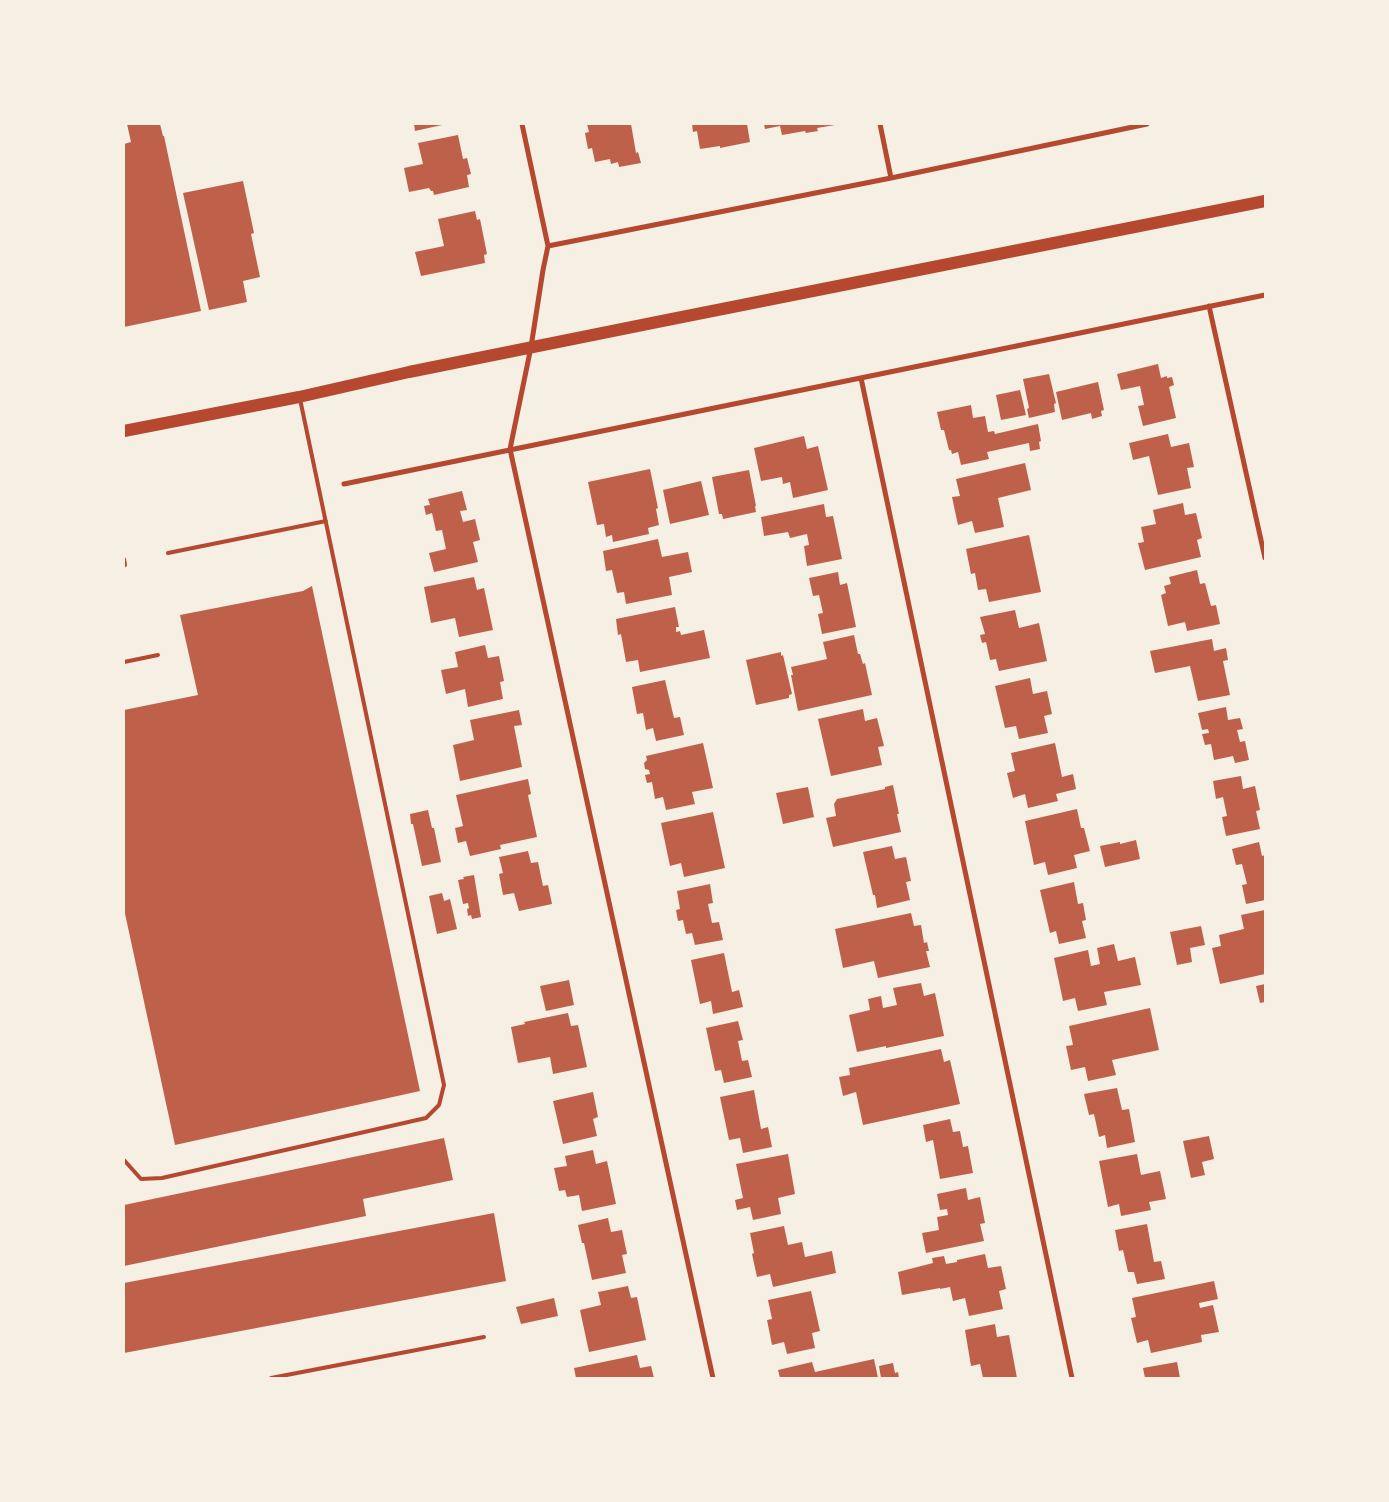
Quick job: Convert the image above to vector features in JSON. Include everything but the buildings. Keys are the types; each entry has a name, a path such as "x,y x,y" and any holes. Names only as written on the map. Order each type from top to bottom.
{"main road":[{"path":"124,431 299,397 531,347 1265,201"}],"street":[{"path":"522,124 548,246 531,347 510,449 713,1378"},
{"path":"880,124 891,178"},
{"path":"548,246 891,178 1147,124"},
{"path":"344,484 1265,295"},
{"path":"1209,306 1265,558"},
{"path":"861,378 1072,1378"}],"lane":[{"path":"124,1160 141,1179 162,1178 426,1118 439,1105 444,1085 299,397"},
{"path":"168,554 326,521"},
{"path":"124,559 124,565"},
{"path":"124,662 158,655"},
{"path":"271,1378 484,1337"}]}
